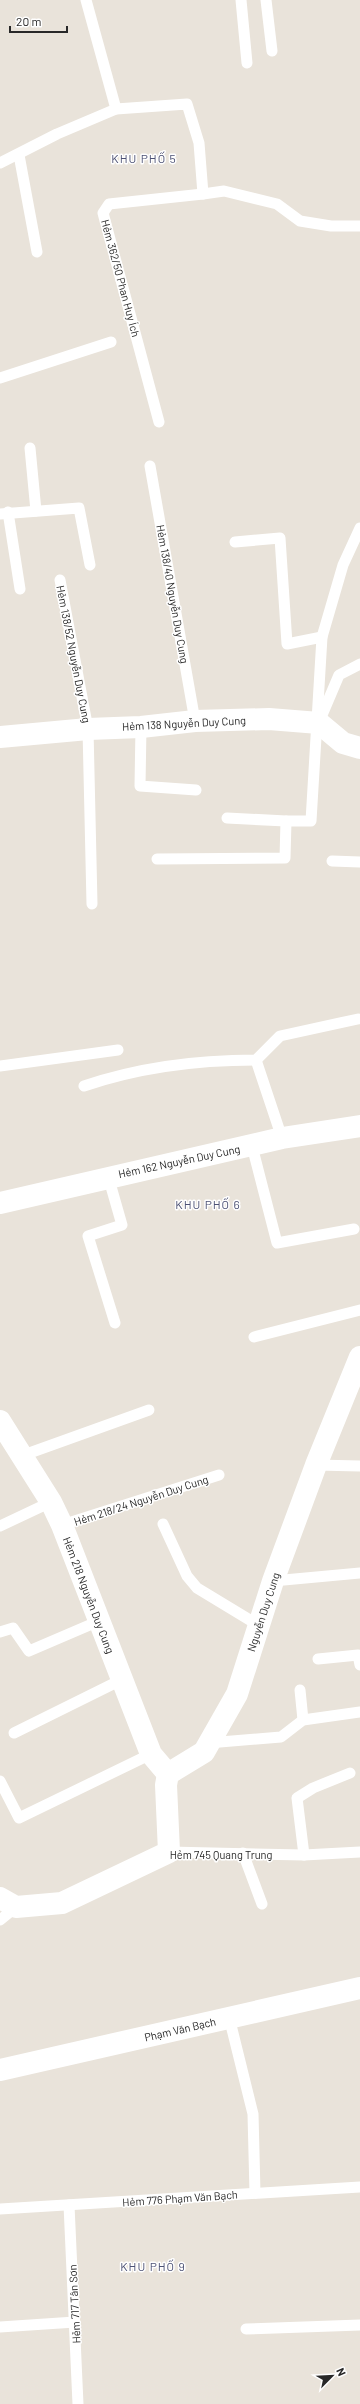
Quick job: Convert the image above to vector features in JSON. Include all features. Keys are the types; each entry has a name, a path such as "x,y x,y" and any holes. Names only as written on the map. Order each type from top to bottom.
{"street":[{"name":"Hẻm 138 Nguyễn Duy Cung","path":"0,737 88,729 141,727 195,722 269,718 319,723"},
{"path":"319,723 343,743 360,748"},
{"name":"Hẻm 162 Nguyễn Duy Cung","path":"0,1203 46,1194 108,1176 252,1146 282,1138 360,1126"},
{"name":"Nguyễn Duy Cung","path":"168,1774 204,1752 237,1694 273,1581 316,1465 360,1357"},
{"name":"Hẻm 218 Nguyễn Duy Cung","path":"0,1421 51,1502 62,1525 98,1621 151,1754 168,1774"},
{"path":"168,1774 166,1785 169,1852"},
{"name":"Hẻm 745 Quang Trung","path":"5,1908 62,1903 169,1852"},
{"name":"Phạm Văn Bạch","path":"0,2070 360,1988"}],"lane":[{"path":"86,0 116,109"},
{"path":"241,0 247,63"},
{"path":"266,0 272,51"},
{"path":"0,163 19,155 57,134 116,109 188,104 199,143 203,194"},
{"path":"19,155 37,252"},
{"name":"Hẻm 362/50 Phan Huy Ích","path":"160,422 103,213 109,204 224,191 277,204 300,221 331,226 360,226"},
{"path":"0,378 111,342"},
{"path":"30,448 36,511"},
{"name":"Hẻm 138/40 Nguyễn Duy Cung","path":"150,466 195,722"},
{"path":"20,589 4,513 79,508 90,565"},
{"path":"227,818 286,821 311,820 319,723 322,637 343,565 359,532"},
{"path":"234,542 280,538 287,644 322,637"},
{"name":"Hẻm 138/52 Nguyễn Duy Cung","path":"60,580 88,729 92,904"},
{"path":"319,723 339,674 360,664"},
{"path":"141,727 140,786 196,790"},
{"path":"157,859 285,858 286,821"},
{"path":"332,861 360,862"},
{"path":"84,1086 134,1070 213,1060 256,1060 280,1036 358,1019"},
{"path":"0,1066 118,1050"},
{"path":"256,1060 282,1138"},
{"path":"252,1146 276,1243 354,1229"},
{"path":"108,1176 122,1225 88,1236 115,1323"},
{"path":"254,1337 360,1310"},
{"path":"21,1456 149,1410"},
{"path":"316,1465 360,1466"},
{"name":"Hẻm 218/24 Nguyễn Duy Cung","path":"62,1525 219,1475"},
{"path":"0,1526 51,1502"},
{"path":"163,1524 187,1576 197,1588 258,1625"},
{"path":"273,1581 360,1572"},
{"path":"0,1632 13,1628 28,1651 98,1621"},
{"path":"318,1659 358,1655 360,1665"},
{"path":"14,1733 121,1680"},
{"path":"300,1690 303,1720"},
{"path":"208,1743 282,1737 303,1720 360,1712"},
{"path":"0,1781 19,1818 151,1754"},
{"path":"304,1855 297,1798 313,1788 350,1773"},
{"name":"Hẻm 745 Quang Trung","path":"169,1852 304,1855 360,1852"},
{"path":"243,1853 262,1904"},
{"path":"229,2017 253,2114 255,2193"},
{"name":"Hẻm 776 Phạm Văn Bạch","path":"0,2209 360,2187"},
{"name":"Hẻm 717 Tân Sơn","path":"69,2205 78,2404"},
{"path":"0,2327 75,2322"},
{"path":"246,2329 360,2324"}],"district":[{"name":"KHU PHỐ 5","path":"144,158"},
{"name":"KHU PHỐ 6","path":"208,1204"},
{"name":"KHU PHỐ 9","path":"153,2266"}]}
